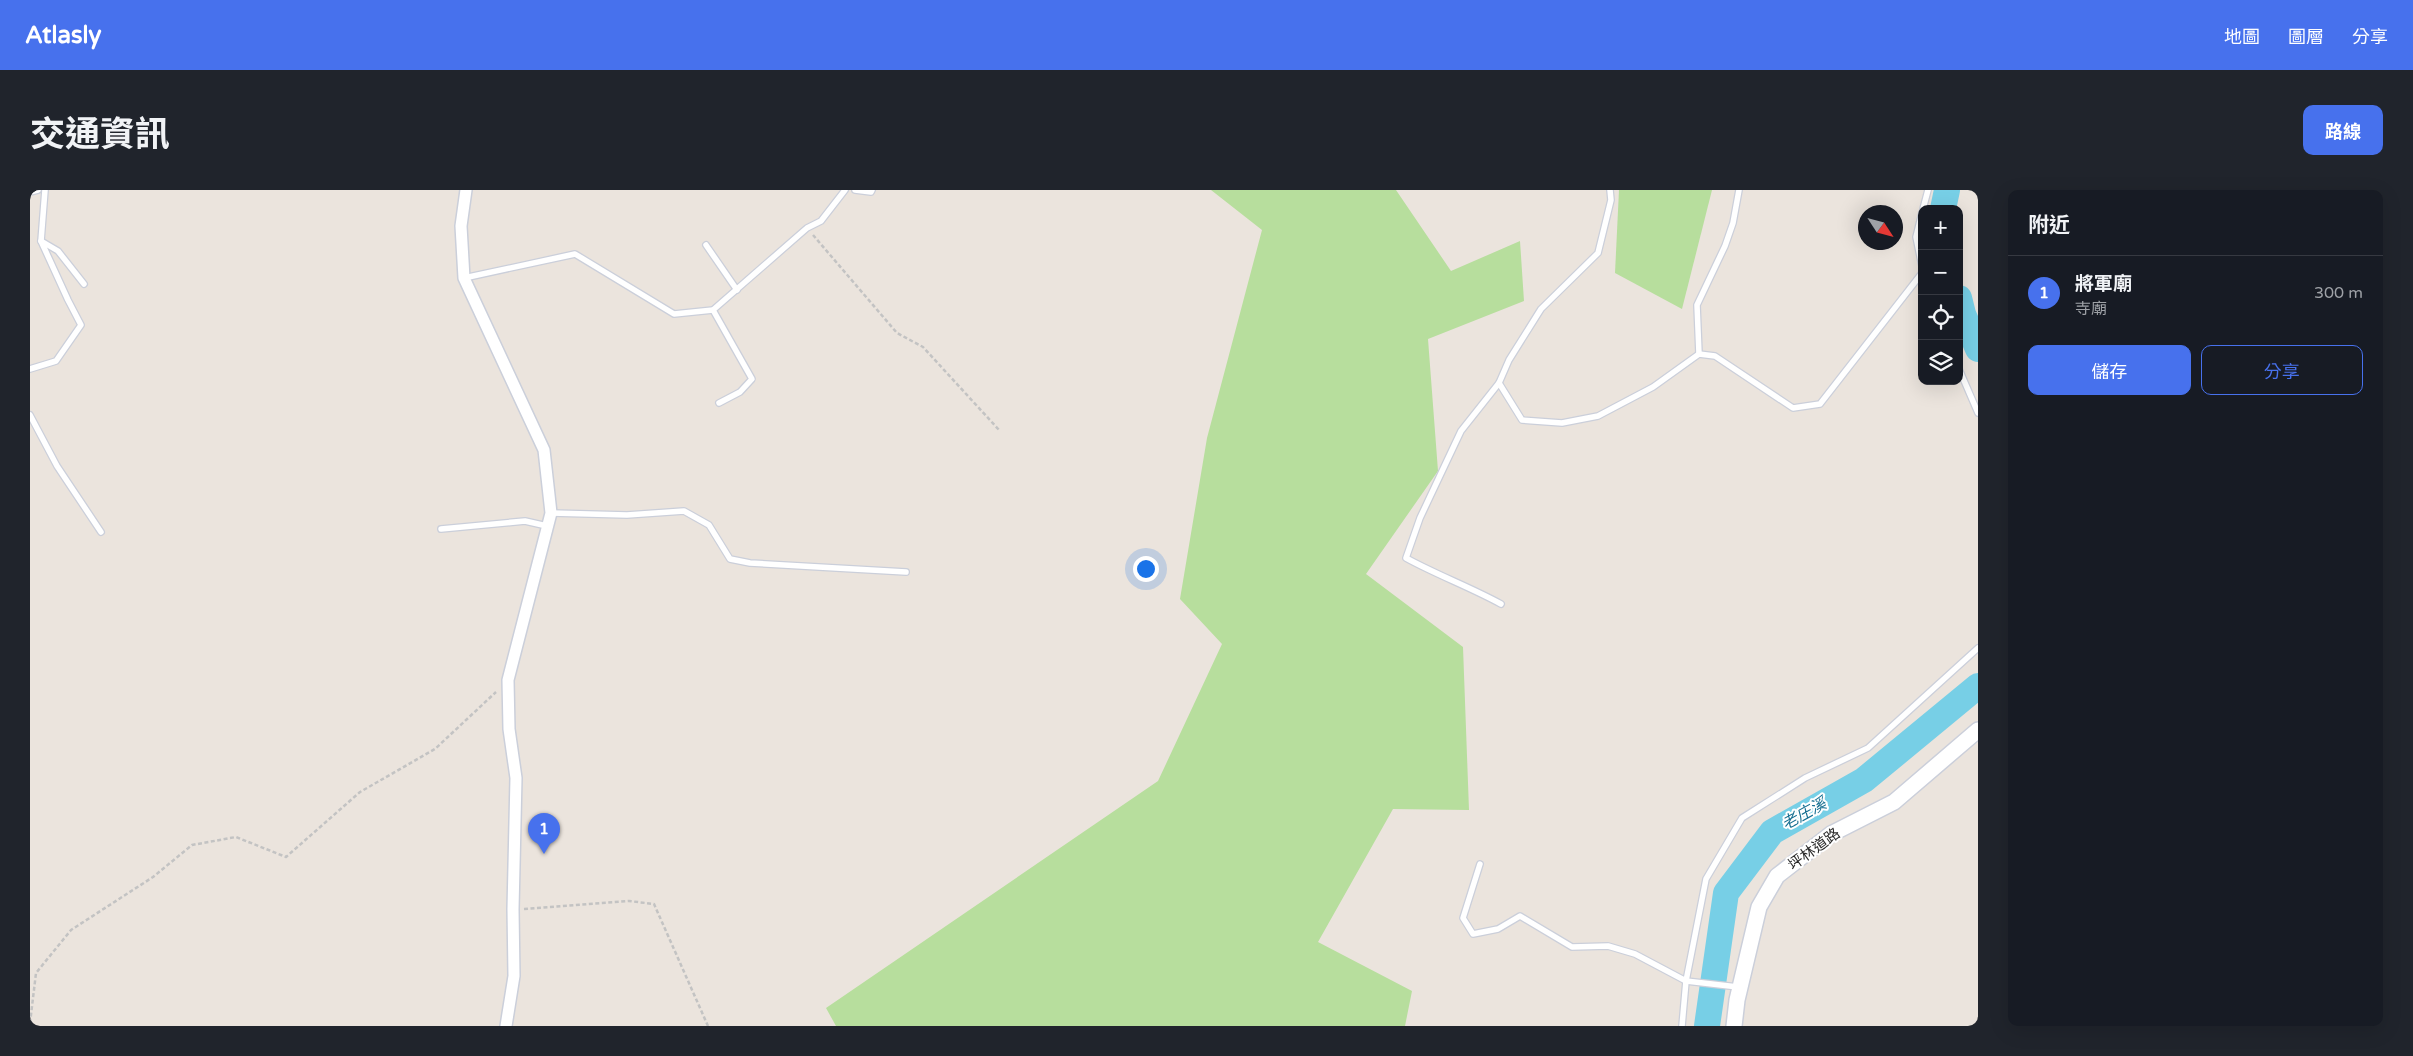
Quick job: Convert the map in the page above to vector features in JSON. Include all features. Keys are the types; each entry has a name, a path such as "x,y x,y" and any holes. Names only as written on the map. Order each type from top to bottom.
{"street":[{"path":"466,190 461,226 464,278 544,450 551,513 508,680 509,729 516,778 513,909 514,976 506,1026"},
{"name":"坪林道路","path":"1734,1026 1740,988 1759,907 1777,876 1830,834 1894,802 1978,730"}],"lane":[{"path":"30,192 38,190"},
{"path":"30,369 56,361 82,325 68,300 41,240 45,190"},
{"path":"464,278 575,254 674,314 713,310 807,228 821,222 845,190"},
{"path":"855,190 871,192 872,190"},
{"path":"1501,604 1479,592 1441,577 1406,558 1420,518 1461,431 1498,383 1509,360 1541,309 1598,253 1611,200 1610,190"},
{"path":"1699,354 1697,305 1725,246 1733,223 1738,190"},
{"path":"1924,205 1928,190"},
{"path":"1918,229 1916,237 1918,247"},
{"path":"41,240 58,251 84,284"},
{"path":"706,245 737,290"},
{"path":"1498,383 1522,420 1562,423 1598,416 1653,386 1699,354 1715,356 1793,408 1820,404 1918,278"},
{"path":"713,310 752,379 740,392 719,403"},
{"path":"1963,379 1978,413"},
{"path":"30,415 56,466 100,532"},
{"path":"551,513 627,515 684,511 710,525 730,559 750,563 906,572"},
{"path":"441,529 525,521 547,526"},
{"path":"1682,1026 1686,981 1706,879 1742,818 1805,778 1868,748 1978,648"},
{"path":"1480,864 1463,918 1473,934 1498,929 1520,916 1572,946 1608,946 1635,954 1686,981 1740,988"}],"path":[{"path":"807,228 897,333 923,347 1000,431"},
{"path":"30,1023 36,973 71,930 152,877 192,844 236,837 286,857 360,792 435,749 508,680"},
{"path":"513,909 628,901 654,904 708,1026"}],"green space":[{"path":"1211,190 1396,190 1451,271 1520,241 1524,301 1428,339 1438,471 1366,574 1463,647 1469,810 1393,809 1318,942 1412,991 1405,1026 836,1026 826,1008 1158,781 1222,644 1180,599 1207,438 1262,230"},
{"path":"1619,190 1712,190 1682,309 1615,273"}],"waterway":[{"name":"老庄溪","path":"1944,205 1947,190"},
{"name":"老庄溪","path":"1963,314 1978,349"},
{"name":"老庄溪","path":"1707,1026 1726,893 1772,832 1864,780 1978,686"}],"place":[{"name":"將軍廟","path":"544,854"}]}
